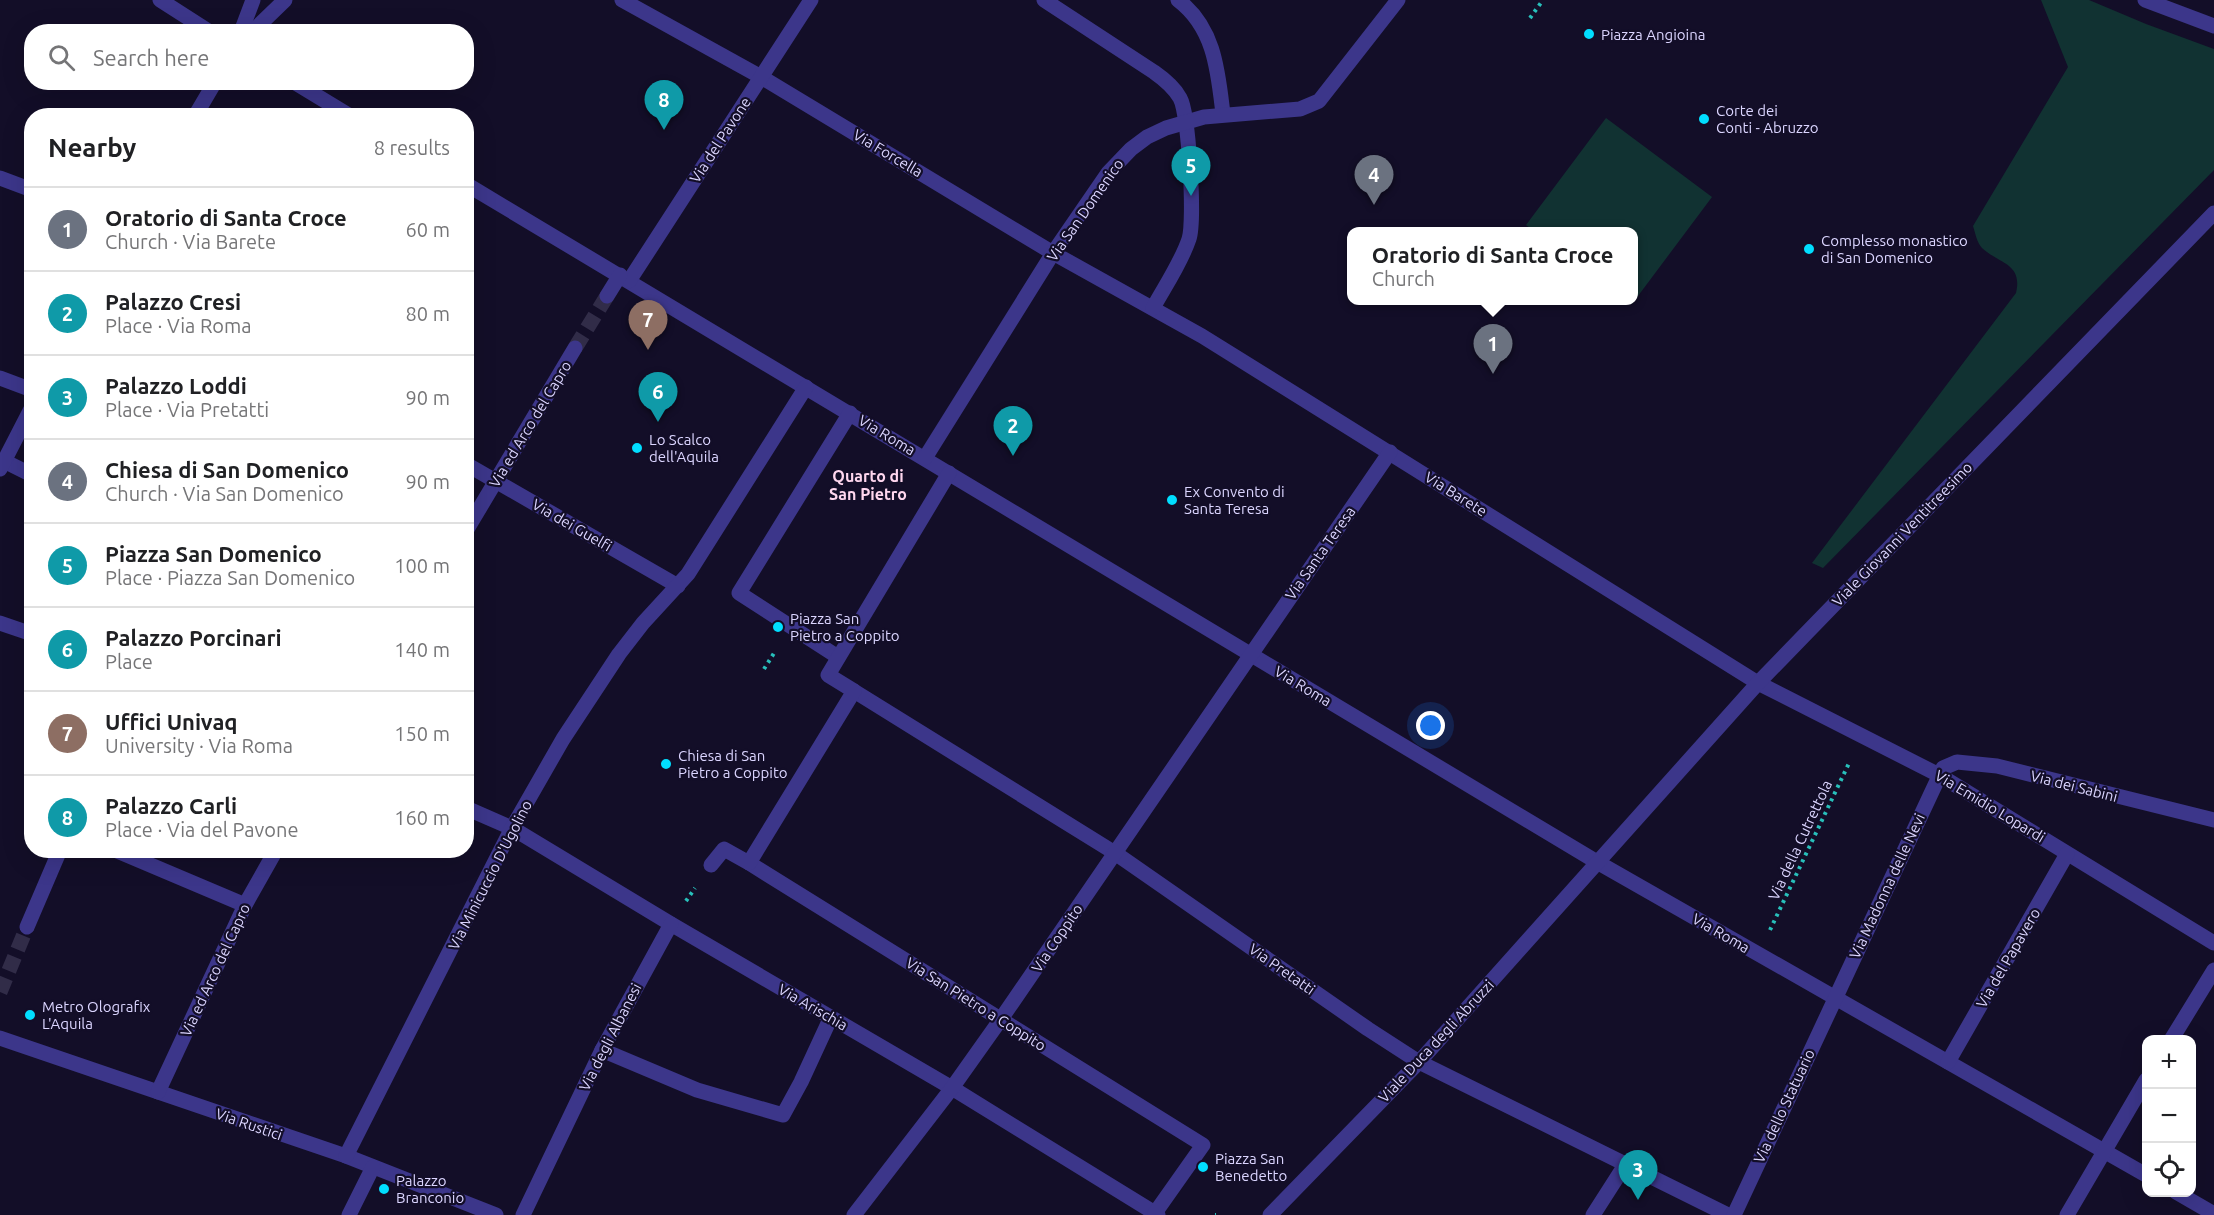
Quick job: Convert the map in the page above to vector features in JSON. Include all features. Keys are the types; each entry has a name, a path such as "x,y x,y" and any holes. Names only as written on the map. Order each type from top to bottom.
{"street":[{"path":"160,0 198,24"},
{"path":"244,24 253,0"},
{"path":"260,24 285,0"},
{"name":"Via Forcella","path":"622,0 761,77 1053,253 1153,308"},
{"name":"Via del Pavone","path":"625,278 811,0"},
{"path":"1044,0 1140,62 1166,81 1181,99 1186,121 1192,225 1184,249 1153,308"},
{"path":"1178,0 1195,17 1213,50 1223,114"},
{"path":"2145,0 2214,26"},
{"name":"Via San Domenico","path":"925,458 1053,253 1118,161 1147,137 1186,121 1223,114 1300,109 1319,102 1392,2"},
{"path":"200,108 210,90"},
{"path":"307,90 337,108"},
{"path":"0,178 24,187"},
{"name":"Via Roma","path":"474,189 1597,862 2142,1173"},
{"name":"Viale Giovanni Ventitreesimo","path":"1597,862 1758,683 2214,213"},
{"path":"607,297 625,278"},
{"name":"Via Barete","path":"1153,308 1390,452 1758,683"},
{"name":"Via ed Arco del Capro","path":"474,518 575,348"},
{"path":"0,378 24,387"},
{"path":"678,586 688,574 806,387"},
{"path":"838,657 738,593 850,413"},
{"path":"24,422 2,465 24,472"},
{"name":"Via Santa Teresa","path":"1250,654 1390,452"},
{"name":"Via dei Guelfi","path":"474,468 678,586"},
{"path":"711,865 724,849 749,863 854,691 828,675 949,472"},
{"name":"Via Minicuccio D'Ugolino","path":"346,1156 512,828 563,739 601,679 643,623 678,586"},
{"path":"0,623 24,631"},
{"name":"Via Coppito","path":"854,1215 952,1088 1001,1019 1250,654"},
{"name":"Via Emidio Lopardi","path":"1758,683 1939,775 2214,943"},
{"name":"Via Pretatti","path":"854,691 1115,853 1419,1062 1728,1215"},
{"name":"Via dei Sabini","path":"1939,775 1943,768 1952,763 1985,764 2214,820"},
{"name":"Via Madonna delle Nevi","path":"1835,998 1939,775"},
{"name":"Via Arischia","path":"474,811 512,828 952,1088 1157,1214"},
{"name":"Via del Papavero","path":"1948,1062 2067,854"},
{"path":"27,927 57,858"},
{"path":"134,858 245,905"},
{"name":"Via ed Arco del Capro","path":"158,1092 245,905 271,858"},
{"name":"Viale Duca degli Abruzzi","path":"1270,1215 1419,1062 1597,862"},
{"name":"Via San Pietro a Coppito","path":"749,863 1203,1145 1157,1214"},
{"name":"Via degli Albanesi","path":"522,1215 602,1050 671,924"},
{"path":"2174,1035 2214,970"},
{"name":"Via dello Statuario","path":"1734,1215 1835,998"},
{"path":"602,1050 697,1090 783,1115 801,1083 831,1017"},
{"name":"Via Rustici","path":"0,1038 346,1156 496,1215"},
{"path":"2067,1215 2142,1087"},
{"path":"1593,1215 1625,1165"},
{"path":"350,1215 373,1167"},
{"path":"2185,1197 2214,1214"}],"path":[{"path":"1530,18 1543,0"},
{"name":"Via della Cutrettola","path":"1758,954 1862,735"},
{"path":"671,924 711,865"}],"green space":[{"path":"2041,0 2089,0 2214,49 2214,170 1823,568 1812,563 2016,293 2017,283 2013,270 1982,248 1973,226 2068,67"},
{"path":"1606,118 1712,197 1638,296 1638,227 1529,227 1526,225"}],"tunnel":[{"path":"575,348 607,296"},
{"path":"0,992 27,927"}],"place":[{"name":"Piazza Angioina","path":"1589,34"},
{"name":"Corte dei Conti - Abruzzo","path":"1704,119"},
{"name":"Palazzo Carli","path":"664,130"},
{"name":"Piazza San Domenico","path":"1191,196"},
{"name":"Chiesa di San Domenico","path":"1374,205"},
{"name":"Complesso monastico di San Domenico","path":"1809,249"},
{"name":"Uffici Univaq","path":"648,350"},
{"name":"Oratorio di Santa Croce","path":"1493,374"},
{"name":"Palazzo Porcinari","path":"658,422"},
{"name":"Lo Scalco dell'Aquila","path":"637,448"},
{"name":"Palazzo Cresi","path":"1013,456"},
{"name":"Ex Convento di Santa Teresa","path":"1172,500"},
{"name":"Piazza San Pietro a Coppito","path":"778,627"},
{"name":"Chiesa di San Pietro a Coppito","path":"666,764"},
{"name":"Metro Olografix L'Aquila","path":"30,1015"},
{"name":"Piazza San Benedetto","path":"1203,1167"},
{"name":"Palazzo Branconio","path":"384,1189"},
{"name":"Palazzo Loddi","path":"1638,1200"}],"district":[{"name":"Quarto di San Pietro","path":"868,485"}]}
